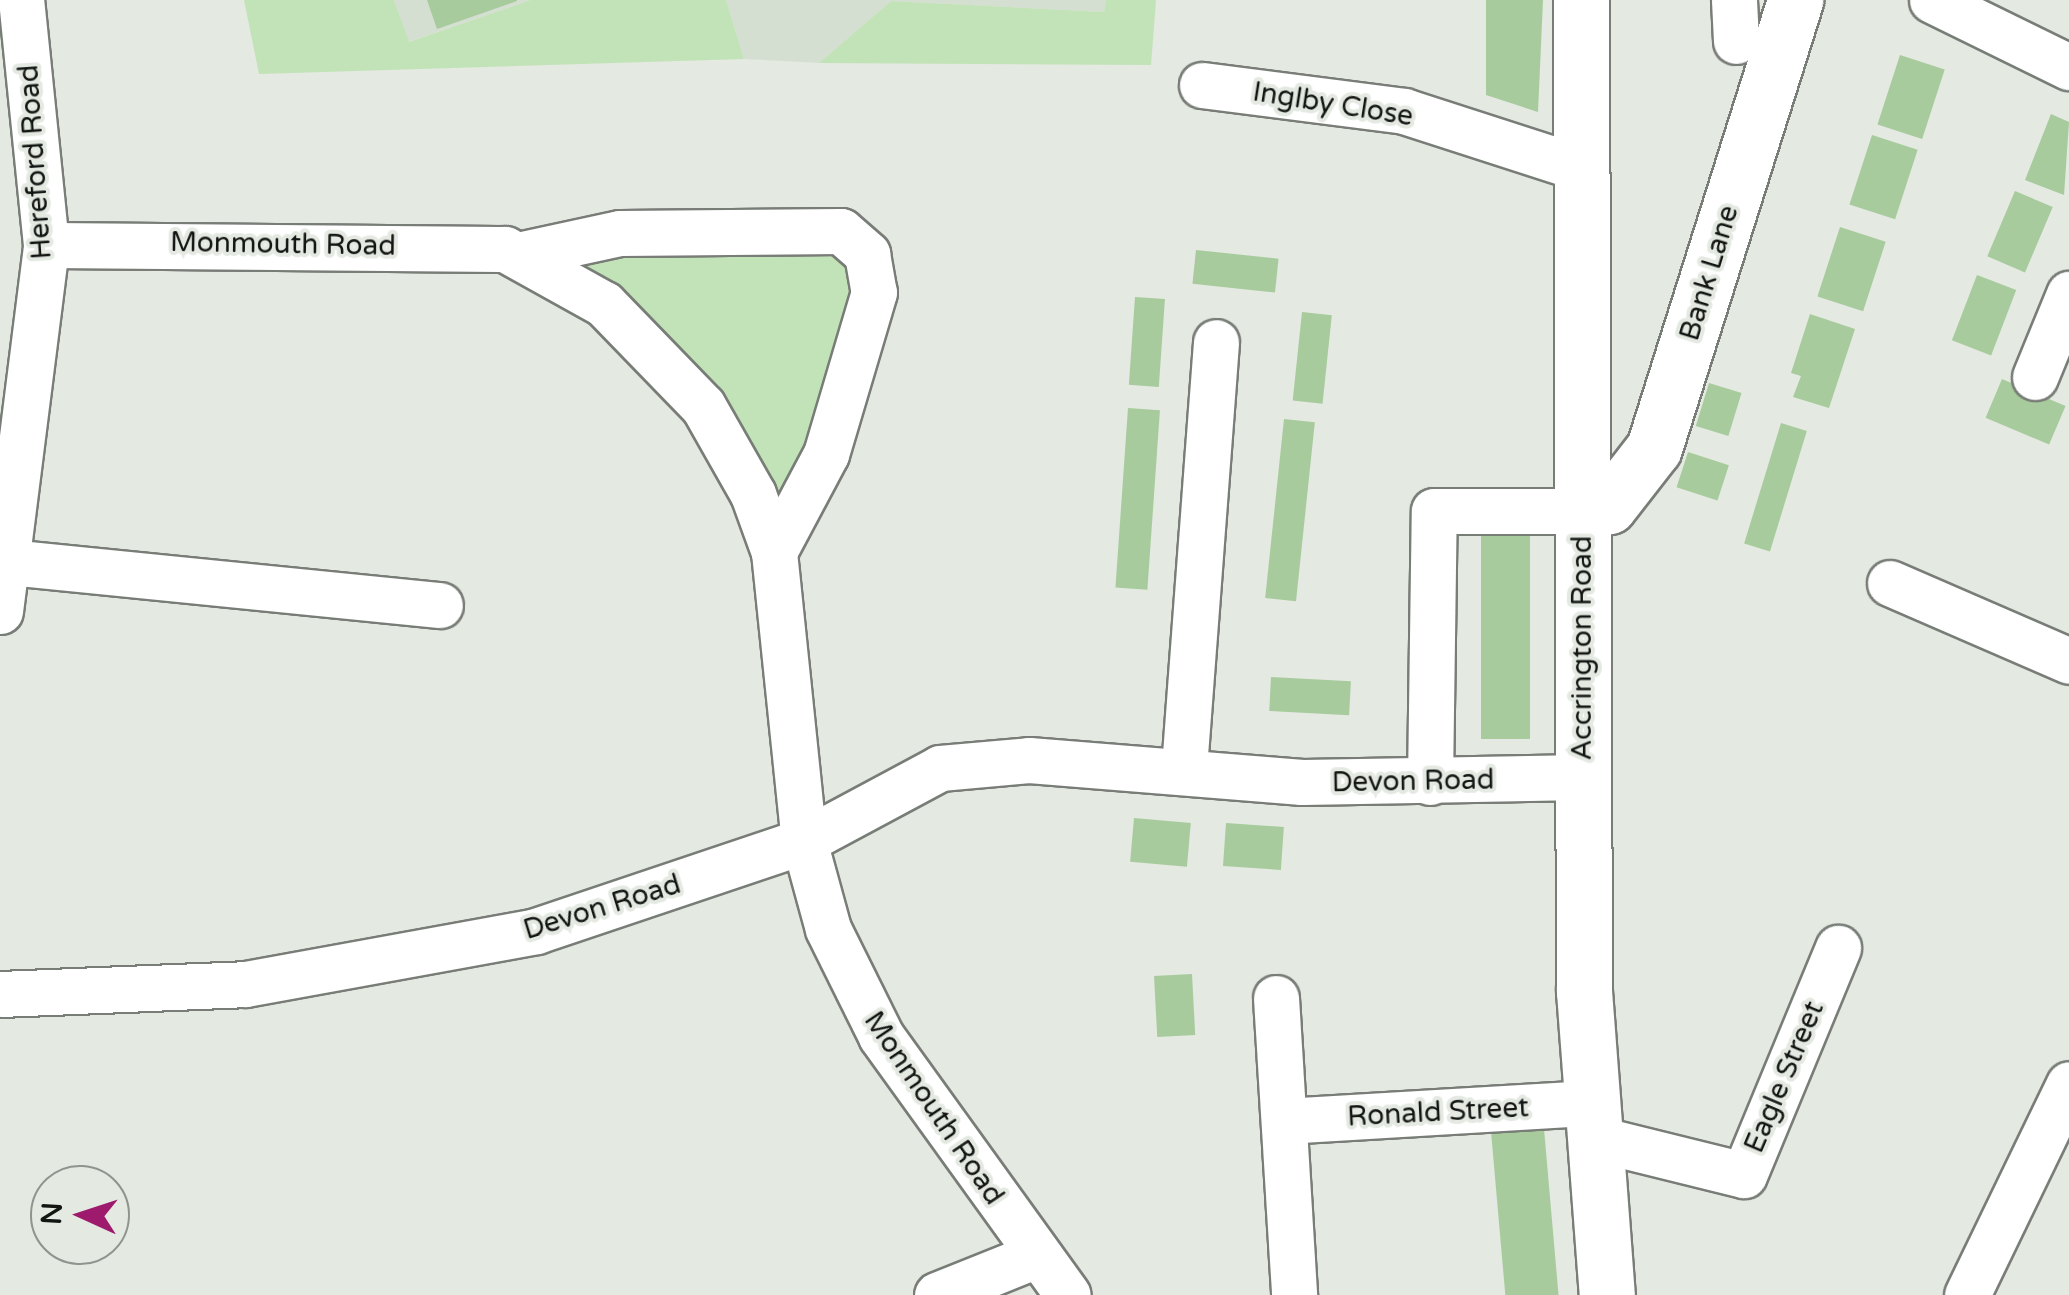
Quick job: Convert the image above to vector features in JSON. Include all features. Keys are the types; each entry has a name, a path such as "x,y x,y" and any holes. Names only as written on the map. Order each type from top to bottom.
{"main road":[{"name":"Accrington Road","path":"1582,0 1576,167 1583,777 1593,1120 1607,1295"},
{"name":"Bank Lane","path":"1581,510 1608,506 1654,448 1795,0"}],"street":[{"name":"Hereford Road","path":"0,611 46,245 21,0"},
{"path":"1932,0 2069,67"},
{"name":"Inglby Close","path":"1202,84 1404,111 1576,167"},
{"name":"Monmouth Road","path":"46,245 171,242 518,255 620,232 842,231 867,254 874,292 826,454 774,552"},
{"name":"Monmouth Road","path":"518,255 604,304 703,406 753,494 774,552 804,842 828,930 881,1036 1034,1256 1068,1295"},
{"path":"2035,378 2069,294"},
{"path":"1184,768 1216,342"},
{"path":"1430,782 1434,511 1581,510"},
{"path":"8,562 440,604"},
{"path":"1890,584 2069,662"},
{"name":"Devon Road","path":"0,994 245,984 536,931 804,842 940,768 1029,760 1184,768 1302,782 1583,777"},
{"name":"Eagle Street","path":"1593,1120 1744,1175 1838,948"},
{"path":"1276,998 1294,1295"},
{"path":"1968,1295 2069,1084"},
{"name":"Ronald Street","path":"1284,1121 1593,1120"},
{"path":"937,1295 1034,1256"}],"shaded area":[{"path":"394,0 530,0 408,42"},
{"path":"726,0 1106,0 1104,12 891,1 819,63 744,59"}],"green space":[{"path":"244,0 394,0 409,42 530,0 726,0 744,59 259,74"},
{"path":"1106,0 1156,0 1151,65 819,63 891,1 1104,12"},
{"path":"620,233 867,254 774,552 703,406 518,255"}],"building":[{"path":"427,0 517,0 517,1 437,29"},
{"path":"1486,0 1543,0 1538,112 1486,95"},
{"path":"1900,55 1945,70 1922,139 1877,124"},
{"path":"2051,114 2069,122 2064,195 2025,180"},
{"path":"1872,135 1918,150 1895,219 1849,204"},
{"path":"2015,191 2053,207 2025,272 1987,256"},
{"path":"1840,227 1886,242 1863,311 1817,296"},
{"path":"1196,250 1279,259 1275,292 1192,284"},
{"path":"1977,275 2016,290 1991,355 1952,340"},
{"path":"1135,297 1165,299 1159,387 1129,385"},
{"path":"1302,312 1332,315 1323,404 1293,401"},
{"path":"1810,314 1855,329 1829,408 1793,397 1801,376 1791,373"},
{"path":"2002,379 2066,406 2049,445 1986,418"},
{"path":"1709,383 1742,393 1728,436 1696,426"},
{"path":"1128,408 1160,410 1147,590 1115,588"},
{"path":"1284,419 1315,422 1296,601 1265,598"},
{"path":"1781,423 1807,431 1770,551 1744,543"},
{"path":"1688,452 1729,465 1717,500 1677,487"},
{"path":"1481,533 1530,533 1530,739 1481,739"},
{"path":"1271,677 1351,681 1349,715 1269,711"},
{"path":"1134,818 1191,823 1187,867 1130,862"},
{"path":"1226,823 1284,827 1281,870 1223,866"},
{"path":"1192,974 1195,1035 1157,1037 1154,976"},
{"path":"1544,1129 1559,1295 1505,1295 1491,1134"}]}
